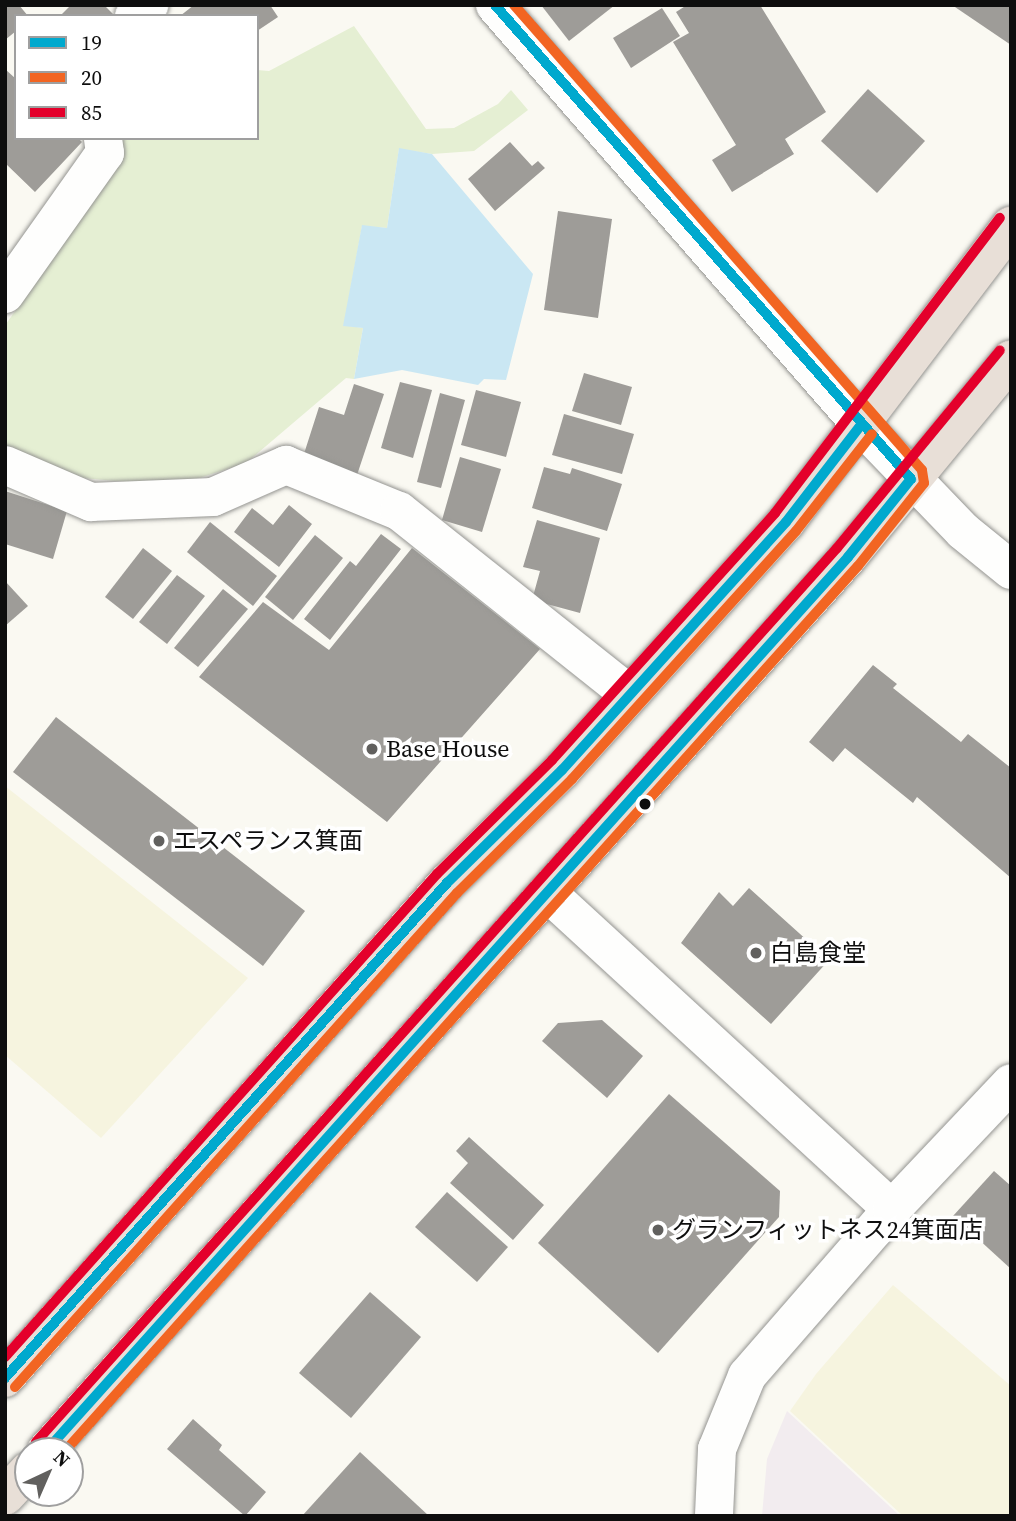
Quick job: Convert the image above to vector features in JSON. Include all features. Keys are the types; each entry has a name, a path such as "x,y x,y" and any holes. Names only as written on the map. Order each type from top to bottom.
{"highway":[{"path":"5,1378 447,883 547,786 786,522 1011,226"},
{"path":"59,1437 848,558 1011,359"}],"street":[{"path":"495,5 861,425 963,531 1011,570"},
{"path":"5,294 105,153 103,140"},
{"path":"5,465 91,502 214,497 286,465 399,511 629,694"},
{"path":"548,893 892,1209"},
{"path":"714,1516 717,1449 729,1410 747,1376 892,1209 1011,1083"}],"shaded area":[{"path":"5,786 248,978 101,1138 5,1055"},
{"path":"893,1285 1011,1386 1011,1516 903,1516 790,1411 816,1374"},
{"path":"787,1411 900,1516 762,1516 767,1459"}],"green space":[{"path":"354,26 426,129 454,128 498,104 511,90 528,110 474,151 432,154 399,149 387,228 362,226 344,325 363,328 354,379 346,378 246,463 193,480 148,484 61,476 5,448 6,324 121,160 116,140 259,140 259,70 269,71"}],"water":[{"path":"399,148 432,154 533,274 506,380 484,379 478,385 402,370 354,379 363,328 343,326 362,225 387,228"}],"building":[{"path":"5,5 19,5 26,14 14,14 14,33 5,40"},
{"path":"71,5 104,5 113,14 62,14"},
{"path":"194,5 270,5 278,17 259,30 259,14 183,14"},
{"path":"541,5 615,5 569,41"},
{"path":"687,5 760,5 826,112 785,139 794,154 732,192 712,160 736,145 673,42 689,33 676,12"},
{"path":"952,5 1011,5 1011,45"},
{"path":"662,8 680,36 631,68 613,38"},
{"path":"5,69 14,77 14,140 82,142 35,192 5,163"},
{"path":"868,89 925,141 877,193 821,141"},
{"path":"510,142 532,166 538,161 545,168 495,211 468,179"},
{"path":"558,211 612,219 598,318 544,310"},
{"path":"584,373 632,387 621,425 572,411"},
{"path":"400,382 432,390 413,458 381,448"},
{"path":"354,384 384,394 356,478 302,460 319,407 344,415"},
{"path":"476,390 521,402 506,457 461,445"},
{"path":"440,393 465,400 441,488 417,482"},
{"path":"564,414 634,434 622,474 552,455"},
{"path":"460,457 501,469 482,532 442,520"},
{"path":"544,467 570,474 572,468 622,484 607,531 532,508"},
{"path":"5,491 67,511 53,559 5,544"},
{"path":"289,505 312,524 279,567 234,532 252,508 273,525"},
{"path":"537,520 600,538 580,613 532,600 540,571 523,567"},
{"path":"210,522 277,576 253,606 187,552"},
{"path":"381,534 401,549 330,640 304,619 350,561 356,566"},
{"path":"315,535 343,558 293,620 265,597"},
{"path":"143,548 172,571 133,619 105,597"},
{"name":"Base House","path":"412,548 540,649 387,822 199,677 263,602 329,650"},
{"path":"177,575 205,596 167,644 139,622"},
{"path":"5,581 28,606 5,626"},
{"path":"223,589 248,609 198,667 174,648"},
{"path":"873,665 897,684 893,688 961,742 968,734 1011,768 1011,878 917,797 913,803 845,748 833,762 809,742"},
{"name":"エスペランス箕面","path":"56,717 305,911 263,966 13,772"},
{"path":"749,888 829,960 771,1024 681,943 719,892 733,906"},
{"path":"602,1020 643,1056 607,1098 542,1041 558,1023"},
{"name":"グランフィットネス24箕面店","path":"669,1094 780,1191 779,1217 658,1353 538,1243"},
{"path":"469,1137 544,1205 513,1240 450,1183 468,1163 456,1151"},
{"path":"994,1171 1011,1186 1011,1269 953,1216"},
{"path":"447,1192 508,1247 477,1282 415,1227"},
{"path":"370,1292 421,1337 351,1418 299,1373"},
{"path":"193,1419 222,1445 219,1450 266,1492 245,1516 167,1449"},
{"path":"360,1452 429,1516 302,1516"}],"transit line":[{"name":"19","path":"59,1437 848,557 911,479 495,5"},
{"name":"20","path":"78,1437 858,566 924,483 922,470 514,5"},
{"name":"85","path":"5,1357 437,874 552,760 775,513 1000,218"},
{"name":"85","path":"40,1437 837,548 1000,350"},
{"name":"19","path":"5,1378 447,883 562,770 786,522 861,425"},
{"name":"20","path":"15,1387 457,893 572,779 796,531 872,434"}],"place":[{"name":"Base House","path":"372,749"},
{"name":"エスペランス箕面","path":"159,841"},
{"name":"白島食堂","path":"756,953"},
{"name":"グランフィットネス24箕面店","path":"658,1230"}]}
